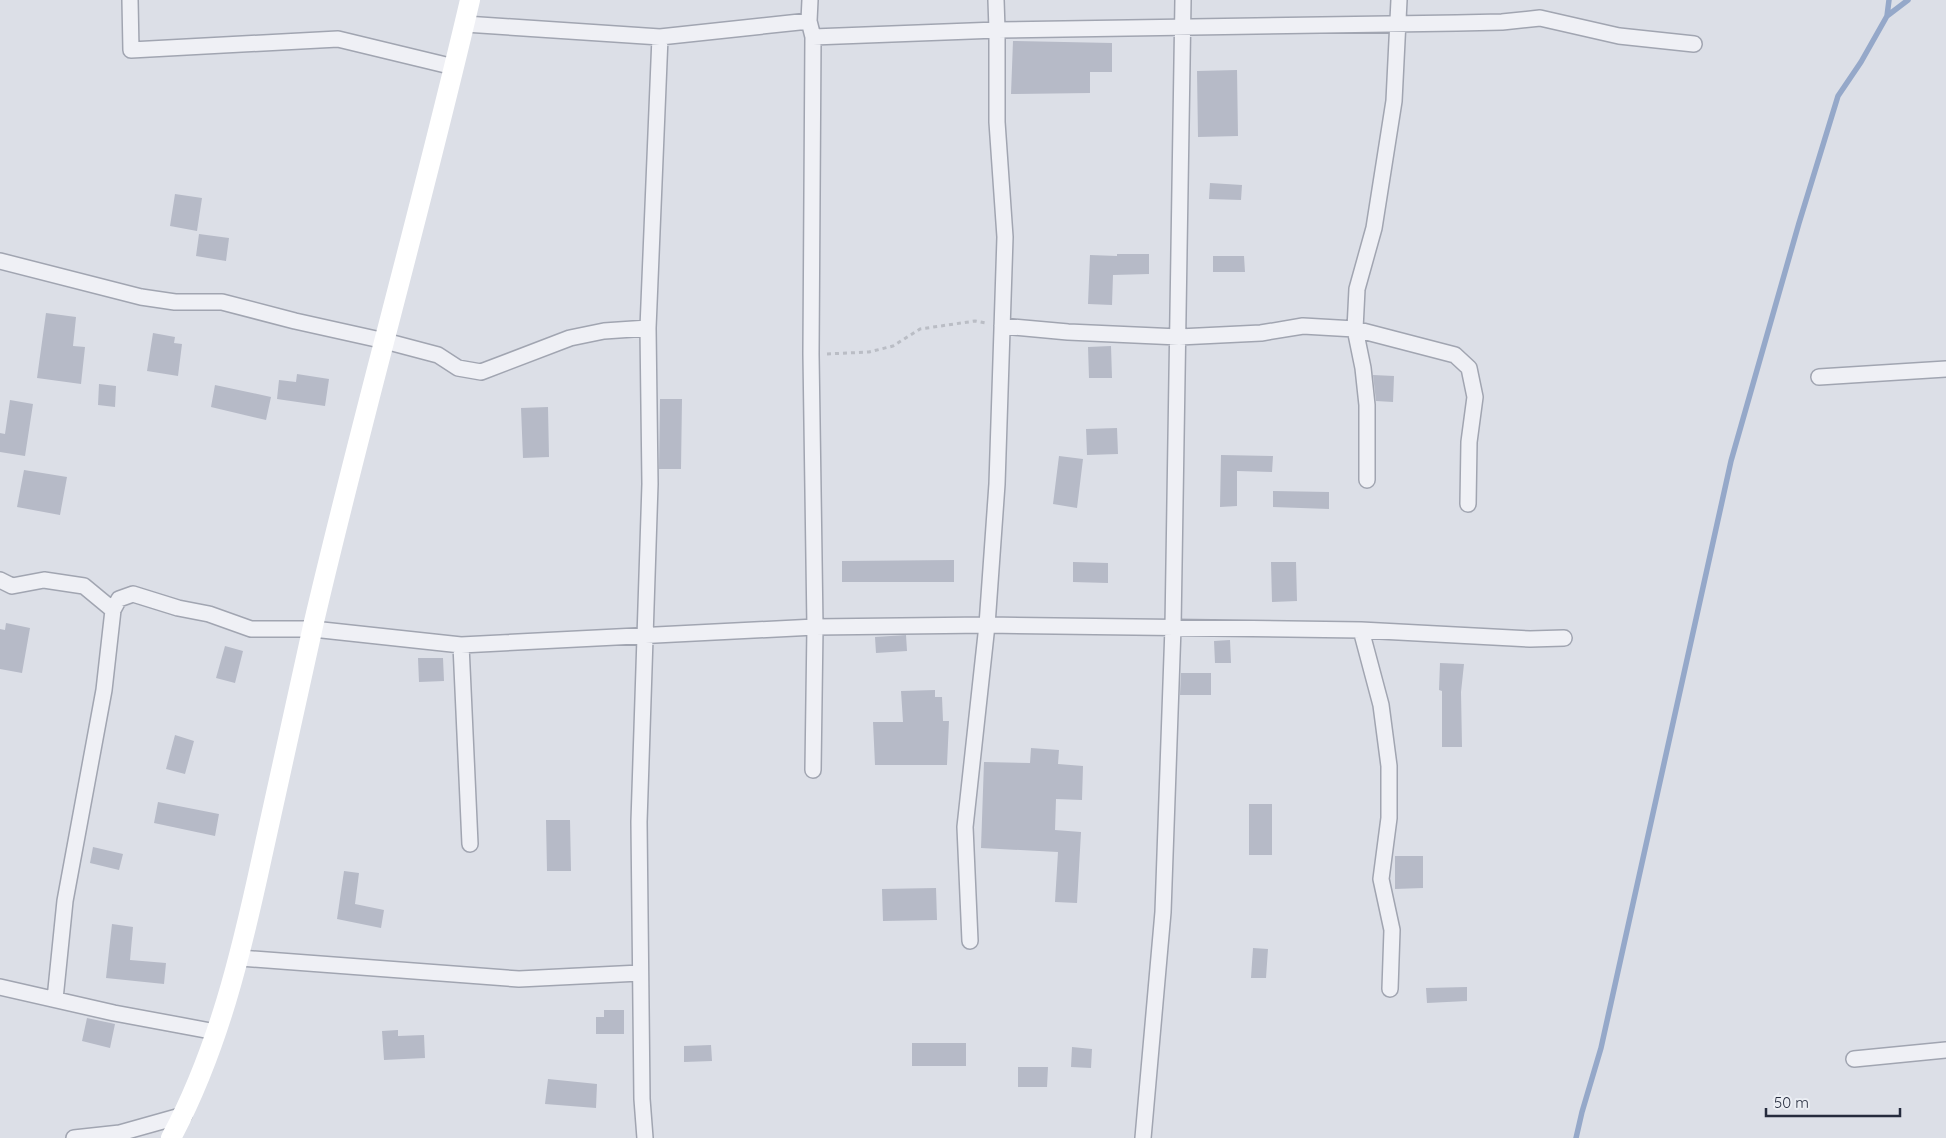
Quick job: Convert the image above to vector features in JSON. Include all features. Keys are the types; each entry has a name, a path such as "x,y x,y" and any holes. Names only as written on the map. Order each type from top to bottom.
{"street":[{"path":"130,0 131,50 338,39 454,67"},
{"path":"171,1138 184,1115 200,1079 240,958 313,629 352,464 385,341 470,0"},
{"path":"810,0 809,21 813,37 811,354 815,627 813,770"},
{"path":"970,941 965,827 987,625 997,484 1005,237 997,122 996,0"},
{"path":"1143,1138 1163,912 1174,627 1183,0"},
{"path":"1367,480 1367,405 1363,368 1354,328 1357,289 1374,228 1394,101 1399,0"},
{"path":"813,37 997,30 1502,22 1540,18 1619,36 1694,44"},
{"path":"465,24 660,37 809,21"},
{"path":"645,1138 640,974 639,822 650,484 648,328 660,37"},
{"path":"0,261 141,297 175,302 222,302 438,355 458,368 481,372 570,338 604,331 648,328"},
{"path":"1002,326 1068,332 1179,337 1261,333 1303,326 1354,328 1455,355 1469,368 1475,397 1469,442 1468,504"},
{"path":"1819,377 1946,369"},
{"path":"0,580 12,586 44,580 84,586 113,610"},
{"path":"55,999 65,901 104,690 106,658 113,610 120,599 133,594 178,608 209,614 251,629 313,629 460,645 815,627 987,625 1361,630 1530,639 1564,638"},
{"path":"1361,630 1382,705 1389,766 1389,818 1381,878 1392,930 1390,989"},
{"path":"460,645 470,844"},
{"path":"240,958 519,979 640,974"},
{"path":"0,987 216,1032"},
{"path":"1854,1059 1946,1050"},
{"path":"74,1138 120,1134 184,1115"}],"path":[{"path":"811,354 869,352 893,346 920,329 940,325 975,321 1002,326"}],"building":[{"path":"1013,41 1112,43 1112,72 1090,72 1090,93 1011,94"},
{"path":"1237,70 1238,136 1198,137 1197,71"},
{"path":"1210,183 1242,185 1241,200 1209,199"},
{"path":"175,194 202,198 197,231 170,226"},
{"path":"199,234 229,238 226,261 196,256"},
{"path":"1117,254 1149,254 1149,274 1113,275 1112,305 1088,304 1090,255 1117,256"},
{"path":"1213,256 1244,256 1245,272 1213,272"},
{"path":"46,313 76,317 73,346 85,347 81,384 37,378"},
{"path":"153,333 175,337 174,343 182,344 178,376 147,371"},
{"path":"1111,346 1112,378 1089,378 1088,347"},
{"path":"297,374 329,379 325,406 277,399 279,380 296,382"},
{"path":"1373,375 1394,376 1393,402 1376,401"},
{"path":"99,384 116,386 115,407 98,405"},
{"path":"215,385 271,397 266,420 211,407"},
{"path":"660,399 682,399 681,469 659,469"},
{"path":"10,400 33,404 25,456 0,452 0,433 5,434"},
{"path":"548,407 549,457 523,458 521,408"},
{"path":"1117,428 1118,454 1087,455 1086,429"},
{"path":"1221,455 1273,456 1272,472 1237,471 1237,506 1220,507"},
{"path":"1059,456 1083,459 1077,508 1053,504"},
{"path":"24,470 67,477 60,515 17,507"},
{"path":"1273,491 1329,492 1329,509 1273,507"},
{"path":"954,560 954,582 842,582 842,561"},
{"path":"1073,562 1108,563 1108,583 1073,582"},
{"path":"1271,562 1296,562 1297,601 1272,602"},
{"path":"6,623 30,628 22,673 0,669 0,629 5,630"},
{"path":"906,635 907,651 876,653 875,637"},
{"path":"1230,640 1231,663 1215,663 1214,641"},
{"path":"225,646 243,651 235,683 216,678"},
{"path":"418,658 443,658 444,681 419,682"},
{"path":"1440,663 1464,664 1461,692 1462,747 1442,747 1442,691 1439,690"},
{"path":"1181,673 1211,673 1211,695 1180,695"},
{"path":"935,690 935,697 942,697 943,721 949,721 947,765 875,765 873,722 903,722 901,691"},
{"path":"175,735 194,741 185,774 166,769"},
{"path":"1031,748 1059,750 1058,764 1083,766 1082,800 1056,799 1055,830 1081,832 1077,903 1055,902 1058,852 981,848 984,762 1030,763"},
{"path":"158,802 219,814 215,836 154,823"},
{"path":"1249,804 1272,804 1272,855 1249,855"},
{"path":"546,820 570,820 571,871 547,871"},
{"path":"93,847 123,854 119,870 90,863"},
{"path":"1395,856 1423,856 1423,888 1395,889"},
{"path":"344,871 359,873 355,904 384,910 381,928 337,919"},
{"path":"936,888 937,920 883,921 882,889"},
{"path":"112,924 133,927 130,960 166,963 164,984 106,978"},
{"path":"1253,948 1268,949 1266,978 1251,978"},
{"path":"1467,987 1467,1001 1427,1003 1426,988"},
{"path":"604,1010 624,1010 624,1034 596,1034 596,1017 604,1017"},
{"path":"87,1018 115,1024 110,1048 82,1041"},
{"path":"398,1030 398,1036 424,1035 425,1058 384,1060 382,1031"},
{"path":"912,1043 966,1043 966,1066 912,1066"},
{"path":"711,1045 712,1061 684,1062 684,1046"},
{"path":"1072,1047 1092,1049 1091,1068 1071,1067"},
{"path":"1018,1067 1048,1067 1047,1087 1018,1087"},
{"path":"548,1079 597,1084 596,1108 545,1104"}],"waterway":[{"path":"1576,1138 1601,1048 1731,461 1799,223 1838,96 1861,62 1887,16 1889,0"},
{"path":"1887,16 1908,0"}]}
